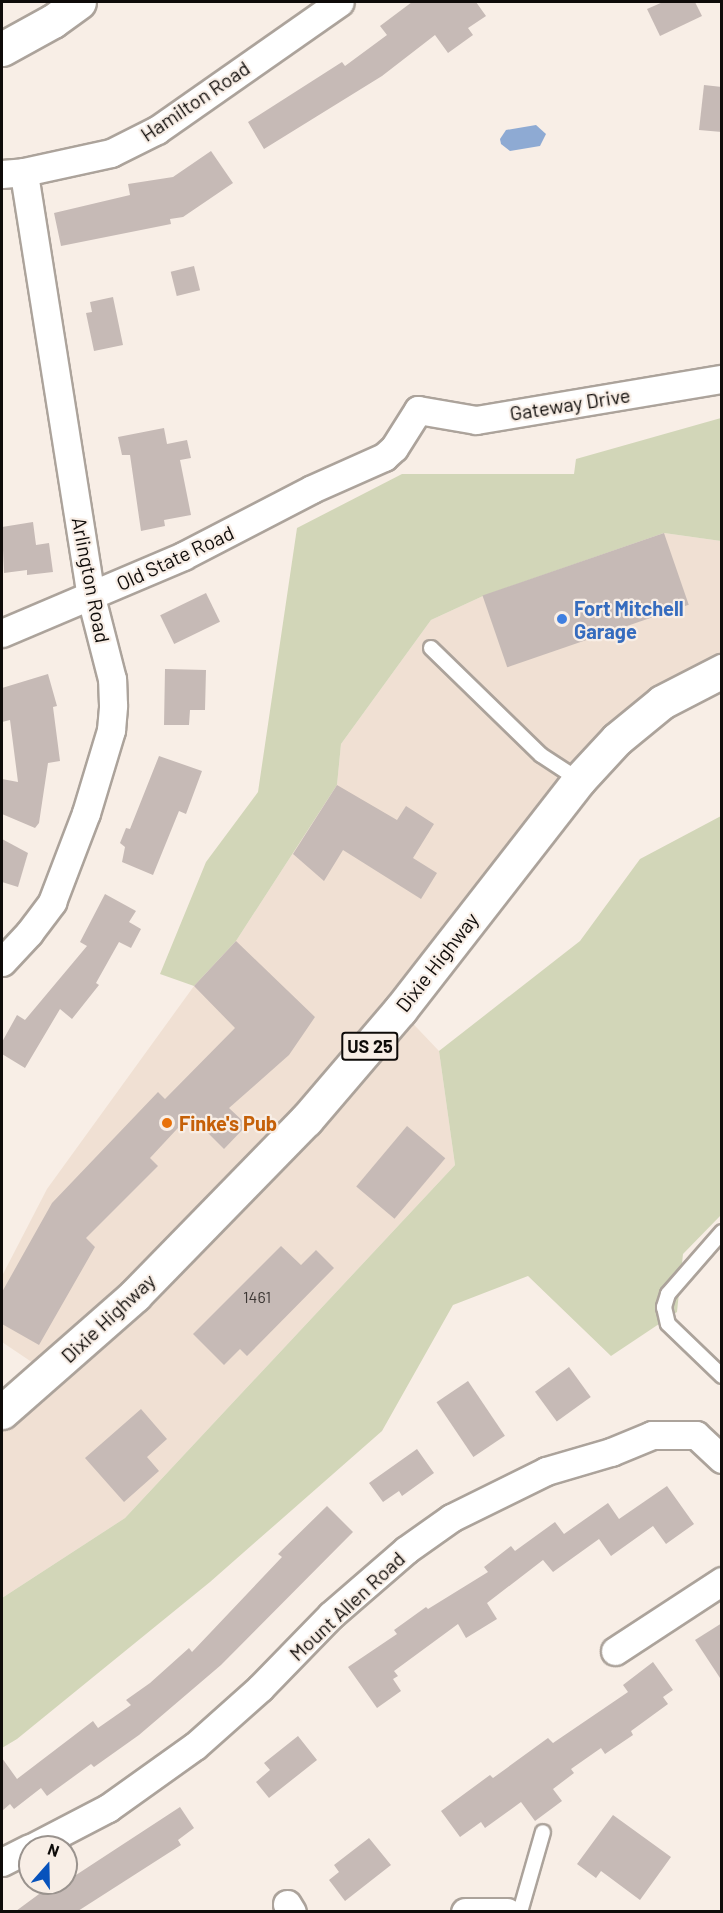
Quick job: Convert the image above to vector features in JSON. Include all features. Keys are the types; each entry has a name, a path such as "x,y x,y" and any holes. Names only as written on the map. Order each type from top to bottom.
{"main road":[{"path":"2,49 45,26 79,2"},
{"name":"Dixie Highway","path":"2,1412 135,1295 306,1120 400,1010 579,780 617,739 662,702 722,671"}],"street":[{"name":"Hamilton Road","path":"13,173 111,153 158,130 340,2"},
{"name":"Arlington Road","path":"2,962 29,933 52,902 86,813 111,730 112,679 91,597 13,173"},
{"name":"Gateway Drive","path":"418,410 476,420 722,379"},
{"name":"Old State Road","path":"2,633 183,556 312,489 384,457 394,448 418,410"},
{"name":"Mount Allen Road","path":"57,1835 108,1808 195,1746 260,1688 340,1608 406,1550 452,1518 546,1472 610,1452 652,1435 696,1435 722,1459"},
{"path":"615,1651 722,1581"},
{"name":"Mount Allen Road","path":"2,1862 18,1855"},
{"path":"465,1911 507,1911"}],"lane":[{"path":"431,648 541,755 579,780"},
{"path":"722,1232 668,1294 664,1307 668,1324 722,1376"},
{"path":"520,1911 543,1832"}],"shaded area":[{"path":"664,533 721,541 721,671 662,702 400,1010 439,1051 455,1165 125,1518 2,1598 2,1412 48,1373 2,1342 2,1276 47,1189 194,986 236,941 337,785 341,744 431,620 483,596"}],"green space":[{"path":"721,418 721,541 664,533 483,596 431,620 341,744 337,785 236,941 194,986 160,974 206,862 258,792 297,528 402,474 574,474 576,459"},
{"path":"721,816 721,1215 683,1254 677,1312 611,1356 528,1276 453,1305 382,1431 210,1582 17,1739 2,1748 2,1598 125,1518 455,1165 439,1051 580,941 640,859"}],"water":[{"path":"536,125 546,134 540,146 510,151 501,144 500,139 506,130"}],"building":[{"path":"412,2 476,2 486,16 468,28 473,35 448,53 435,35 382,76 264,149 248,122 342,62 345,66 387,35 380,26"},
{"path":"663,2 695,2 702,16 660,36 647,9"},
{"path":"704,85 722,87 722,132 699,130"},
{"path":"211,151 233,183 183,217 170,219 171,224 61,246 54,213 130,195 128,184 173,177"},
{"path":"194,266 200,290 177,296 171,272"},
{"path":"113,297 123,345 94,351 86,313 92,312 90,302"},
{"path":"164,428 167,444 187,440 191,458 180,460 191,515 164,520 165,526 141,531 130,455 122,455 118,437"},
{"path":"33,522 36,545 49,543 53,572 27,575 27,570 4,573 2,527"},
{"path":"664,533 689,605 507,667 482,596"},
{"path":"206,593 220,622 174,644 160,615"},
{"path":"165,669 206,670 205,710 190,710 189,725 164,725"},
{"path":"48,674 57,706 53,707 60,761 48,763 39,823 35,828 2,814 2,779 18,782 10,720 2,722 2,688"},
{"path":"159,756 202,771 186,814 179,811 153,875 122,862 125,847 120,843 126,828 130,829"},
{"path":"337,785 397,820 406,806 434,824 413,858 437,873 421,899 343,850 324,881 293,854"},
{"path":"2,839 28,853 18,887 2,882"},
{"path":"105,894 136,911 129,922 141,929 131,948 119,942 96,983 99,985 72,1019 60,1009 25,1068 2,1054 2,1042 17,1015 25,1020 87,946 80,942"},
{"path":"236,941 315,1017 289,1055 229,1108 247,1125 224,1149 190,1115 150,1158 158,1166 86,1238 95,1247 39,1345 2,1324 2,1292 52,1203 158,1092 165,1099 235,1028 194,986"},
{"path":"407,1126 445,1158 395,1219 356,1187"},
{"path":"281,1246 301,1265 316,1250 334,1268 247,1356 240,1349 224,1365 193,1334"},
{"path":"569,1367 591,1397 557,1422 535,1392"},
{"path":"468,1381 505,1436 473,1457 436,1402"},
{"path":"141,1409 167,1439 147,1457 159,1471 124,1502 85,1458"},
{"path":"417,1449 434,1473 402,1496 399,1491 383,1502 369,1483"},
{"path":"667,1486 694,1524 666,1544 653,1526 611,1556 599,1539 553,1572 543,1560 487,1603 497,1619 466,1638 458,1624 394,1671 398,1676 393,1679 401,1691 377,1708 348,1667 397,1634 394,1630 426,1607 428,1609 488,1572 484,1567 511,1546 515,1551 555,1522 564,1534 608,1503 619,1519"},
{"path":"327,1506 353,1532 221,1665 139,1735 94,1767 91,1764 47,1796 41,1788 14,1809 10,1804 2,1811 2,1758 17,1779 93,1721 98,1728 131,1705 126,1700 150,1683 189,1648 192,1652 282,1557 278,1554"},
{"path":"722,1623 722,1681 695,1640"},
{"path":"653,1662 673,1690 663,1697 668,1704 631,1731 633,1735 605,1754 601,1748 571,1769 574,1773 553,1789 562,1801 535,1821 521,1802 485,1828 481,1822 460,1837 441,1811 490,1775 493,1778 548,1738 553,1743 628,1692 623,1685"},
{"path":"298,1736 317,1760 269,1798 256,1782 270,1770 264,1763"},
{"path":"180,1807 194,1828 178,1840 181,1845 78,1911 16,1911 38,1895 78,1895 78,1874"},
{"path":"613,1815 671,1857 640,1900 601,1871 596,1878 577,1864"},
{"path":"369,1838 391,1865 345,1901 329,1880 339,1872 334,1865"}],"place":[{"name":"Fort Mitchell Garage","path":"562,619"},
{"name":"Finke's Pub","path":"167,1123"}]}
